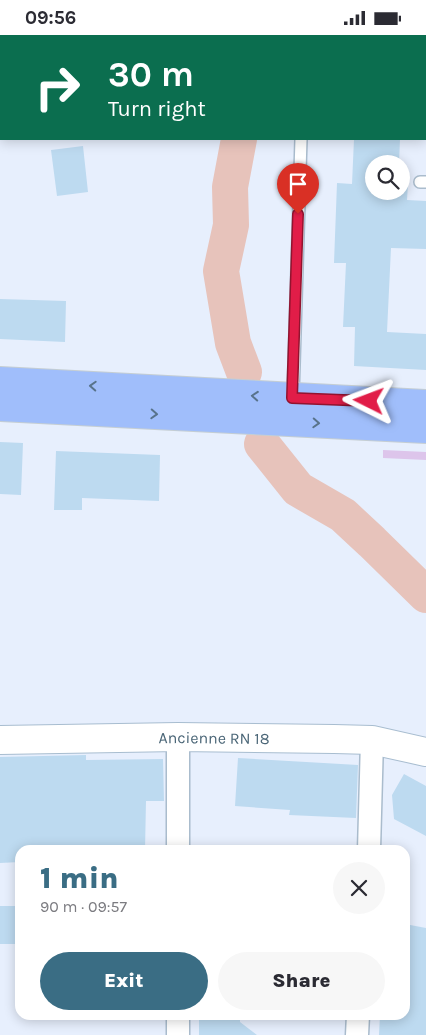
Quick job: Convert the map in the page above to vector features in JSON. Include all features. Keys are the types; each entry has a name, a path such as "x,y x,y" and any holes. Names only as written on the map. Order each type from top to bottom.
{"main road":[{"path":"0,381 426,404"},
{"path":"0,407 426,429"},
{"name":"Ancienne RN 18","path":"0,740 178,737 372,740 426,752"}],"street":[{"path":"178,737 178,845"},
{"path":"369,845 372,740"},
{"path":"178,1020 178,1035"},
{"path":"357,1035 358,1020"}],"lane":[{"path":"292,398 300,140"}],"shaded area":[{"path":"383,450 426,452 426,460 383,458"}],"building":[{"path":"354,140 400,140 399,155 365,155 365,200 426,201 426,249 391,248 387,332 426,334 426,370 354,366 355,327 343,327 346,263 334,263 337,183 352,184"},
{"path":"83,146 88,192 57,196 51,150"},
{"path":"0,299 66,301 65,342 0,339"},
{"path":"0,442 23,443 21,495 0,494"},
{"path":"56,451 160,455 159,501 82,498 82,510 54,510"},
{"path":"86,755 86,760 163,759 164,801 146,801 145,845 15,845 15,862 0,863 0,757"},
{"path":"238,758 358,765 356,818 289,815 290,810 235,806"},
{"path":"404,774 426,786 426,836 394,819 392,795"},
{"path":"0,906 15,906 15,944 0,944"},
{"path":"410,925 426,928 426,1035 379,1035 380,1020 410,1020"},
{"path":"199,1020 240,1020 257,1035 199,1035"}],"waterway":[{"path":"239,140 230,187 231,225 221,271 233,343 244,372"},
{"path":"262,444 298,489 343,515 426,595"}],"route":[{"path":"298,214 292,398 369,401"}]}
